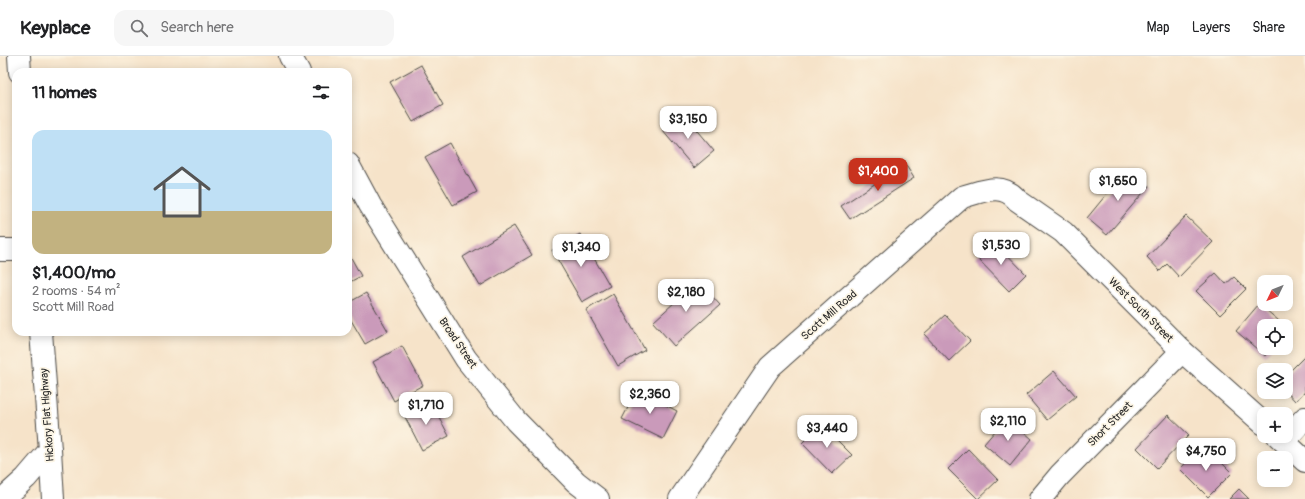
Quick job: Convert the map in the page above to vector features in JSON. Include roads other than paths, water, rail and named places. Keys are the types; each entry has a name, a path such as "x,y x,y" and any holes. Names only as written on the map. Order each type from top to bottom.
{"main road":[{"path":"19,56 20,68"},
{"path":"290,56 297,68"},
{"name":"Broad Street","path":"352,172 370,206 466,359 516,421 576,482 598,499"},
{"name":"Scott Mill Road","path":"680,499 770,367 962,197 994,188 1012,193 1017,200"},
{"name":"West South Street","path":"1017,200 1063,232 1182,352 1257,418"},
{"path":"0,250 12,250"},
{"name":"Hickory Flat Highway","path":"41,336 53,499"},
{"name":"Short Street","path":"1040,499 1060,475 1182,352"},
{"path":"1293,428 1305,418"},
{"path":"1285,443 1305,461"},
{"path":"2,499 26,478 50,450"}]}
